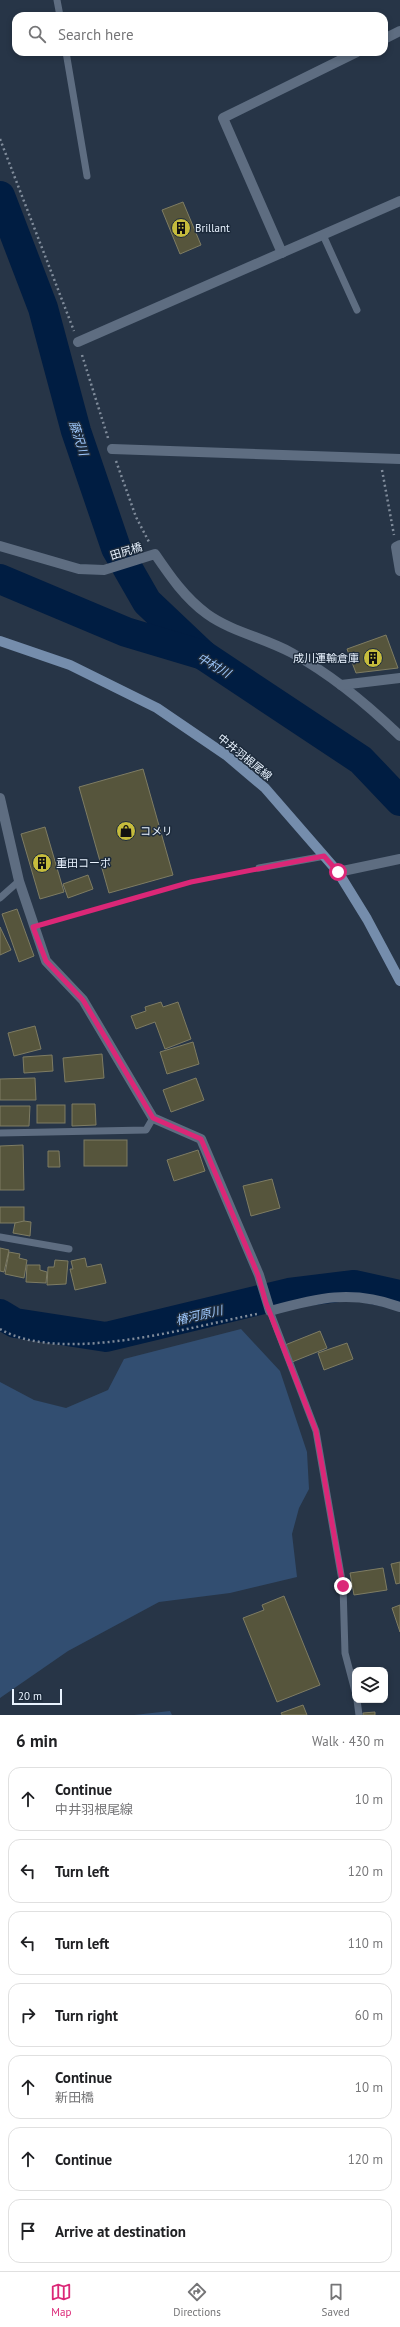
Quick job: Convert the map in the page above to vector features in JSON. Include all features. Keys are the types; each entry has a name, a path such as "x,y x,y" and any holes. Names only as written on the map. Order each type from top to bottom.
{"main road":[{"name":"中井羽根尾線","path":"0,641 70,665 157,708 226,755 265,788 338,872 367,919 400,981"}],"street":[{"path":"388,37 400,31"},
{"path":"282,253 224,118 349,56"},
{"path":"78,342 399,203"},
{"path":"112,449 400,459"},
{"name":"田尻橋","path":"0,546 79,568 104,570 155,554 188,597 207,614 234,628 291,653 341,685"},
{"path":"398,546 400,571"},
{"path":"341,685 400,678"},
{"path":"341,685 372,709 400,736"},
{"path":"0,798 19,881 33,927 46,961 83,1000 153,1118 201,1139 258,1275 268,1307 352,1296 379,1299 400,1307"},
{"path":"338,872 400,859"}],"lane":[{"path":"57,0 59,12"},
{"path":"67,56 87,176"},
{"path":"323,235 357,310"},
{"path":"258,868 324,856"},
{"path":"0,898 19,881"},
{"path":"0,1133 146,1130 153,1118"},
{"path":"0,1236 69,1249"},
{"path":"268,1307 316,1431 343,1586 345,1653 352,1680"},
{"path":"357,1703 359,1715"}],"path":[{"path":"380,458 398,546"},
{"path":"33,927 191,882 258,868"},
{"path":"0,1329 42,1344 75,1345 125,1340 268,1307"}],"shaded area":[{"path":"241,1329 280,1371 307,1452 309,1489 299,1508 292,1534 297,1577 230,1593 159,1602 68,1651 0,1698 0,1382 34,1400 66,1408 108,1390 124,1359"},
{"path":"170,1711 172,1715 134,1715"}],"building":[{"name":"Brillant","path":"183,202 201,245 180,254 162,210"},
{"name":"成川運輸倉庫","path":"386,635 398,668 356,673 347,649"},
{"name":"コメリ","path":"143,769 173,875 109,893 79,787"},
{"name":"重田コーポ","path":"45,827 64,892 40,899 21,834"},
{"path":"88,875 93,889 68,898 63,884"},
{"path":"17,909 34,956 19,962 2,914"},
{"path":"0,927 11,950 0,955"},
{"path":"161,1002 163,1007 178,1002 191,1039 165,1049 155,1022 136,1029 131,1016 146,1011 145,1007"},
{"path":"35,1026 41,1049 14,1056 8,1033"},
{"path":"193,1042 199,1064 167,1074 160,1052"},
{"path":"102,1054 104,1078 65,1082 63,1058"},
{"path":"52,1055 53,1071 24,1073 23,1057"},
{"path":"35,1078 36,1100 0,1100 0,1079"},
{"path":"196,1078 204,1100 171,1112 163,1090"},
{"path":"72,1104 95,1104 96,1125 72,1126"},
{"path":"37,1105 65,1105 65,1123 37,1123"},
{"path":"0,1106 30,1106 29,1126 0,1126"},
{"path":"84,1140 127,1140 127,1166 84,1166"},
{"path":"23,1145 24,1190 0,1190 0,1146"},
{"path":"198,1150 205,1171 174,1181 167,1160"},
{"path":"48,1151 59,1151 60,1167 48,1167"},
{"path":"272,1179 280,1208 251,1216 243,1186"},
{"path":"0,1207 24,1207 24,1223 0,1223"},
{"path":"24,1221 31,1222 30,1236 13,1233 15,1223"},
{"path":"0,1248 9,1250 4,1272 0,1271"},
{"path":"9,1252 20,1254 19,1258 27,1260 24,1278 5,1274"},
{"path":"85,1258 87,1267 101,1264 106,1283 75,1290 70,1269 73,1269 71,1261"},
{"path":"55,1260 68,1261 66,1284 47,1285 48,1267 54,1267"},
{"path":"27,1265 40,1265 40,1270 47,1272 46,1283 26,1282"},
{"path":"320,1331 327,1348 292,1362 285,1345"},
{"path":"347,1343 353,1359 324,1370 318,1353"},
{"path":"400,1562 400,1583 396,1584 391,1564"},
{"path":"383,1568 387,1590 354,1595 350,1573"},
{"path":"284,1596 320,1685 277,1702 243,1618 264,1610 262,1605"},
{"path":"400,1605 400,1632 392,1608"},
{"path":"303,1705 307,1715 282,1715 281,1713"},
{"path":"375,1712 375,1715 363,1715 363,1713"}],"waterway":[{"name":"藤沢川","path":"0,196 43,308 76,431 116,548 147,602 203,655"},
{"name":"中村川","path":"0,579 126,632 203,655 361,760 400,801"},
{"name":"椿河原川","path":"0,1314 15,1323 106,1337 289,1293 354,1285 400,1295"}],"place":[{"name":"Brillant","path":"181,228"},
{"name":"成川運輸倉庫","path":"373,658"},
{"name":"コメリ","path":"126,831"},
{"name":"重田コーポ","path":"42,863"}],"route":[{"path":"338,872 324,856 191,882 33,927 46,961 83,1000 153,1118 201,1139 258,1275 266,1303 316,1431 343,1586"}]}
